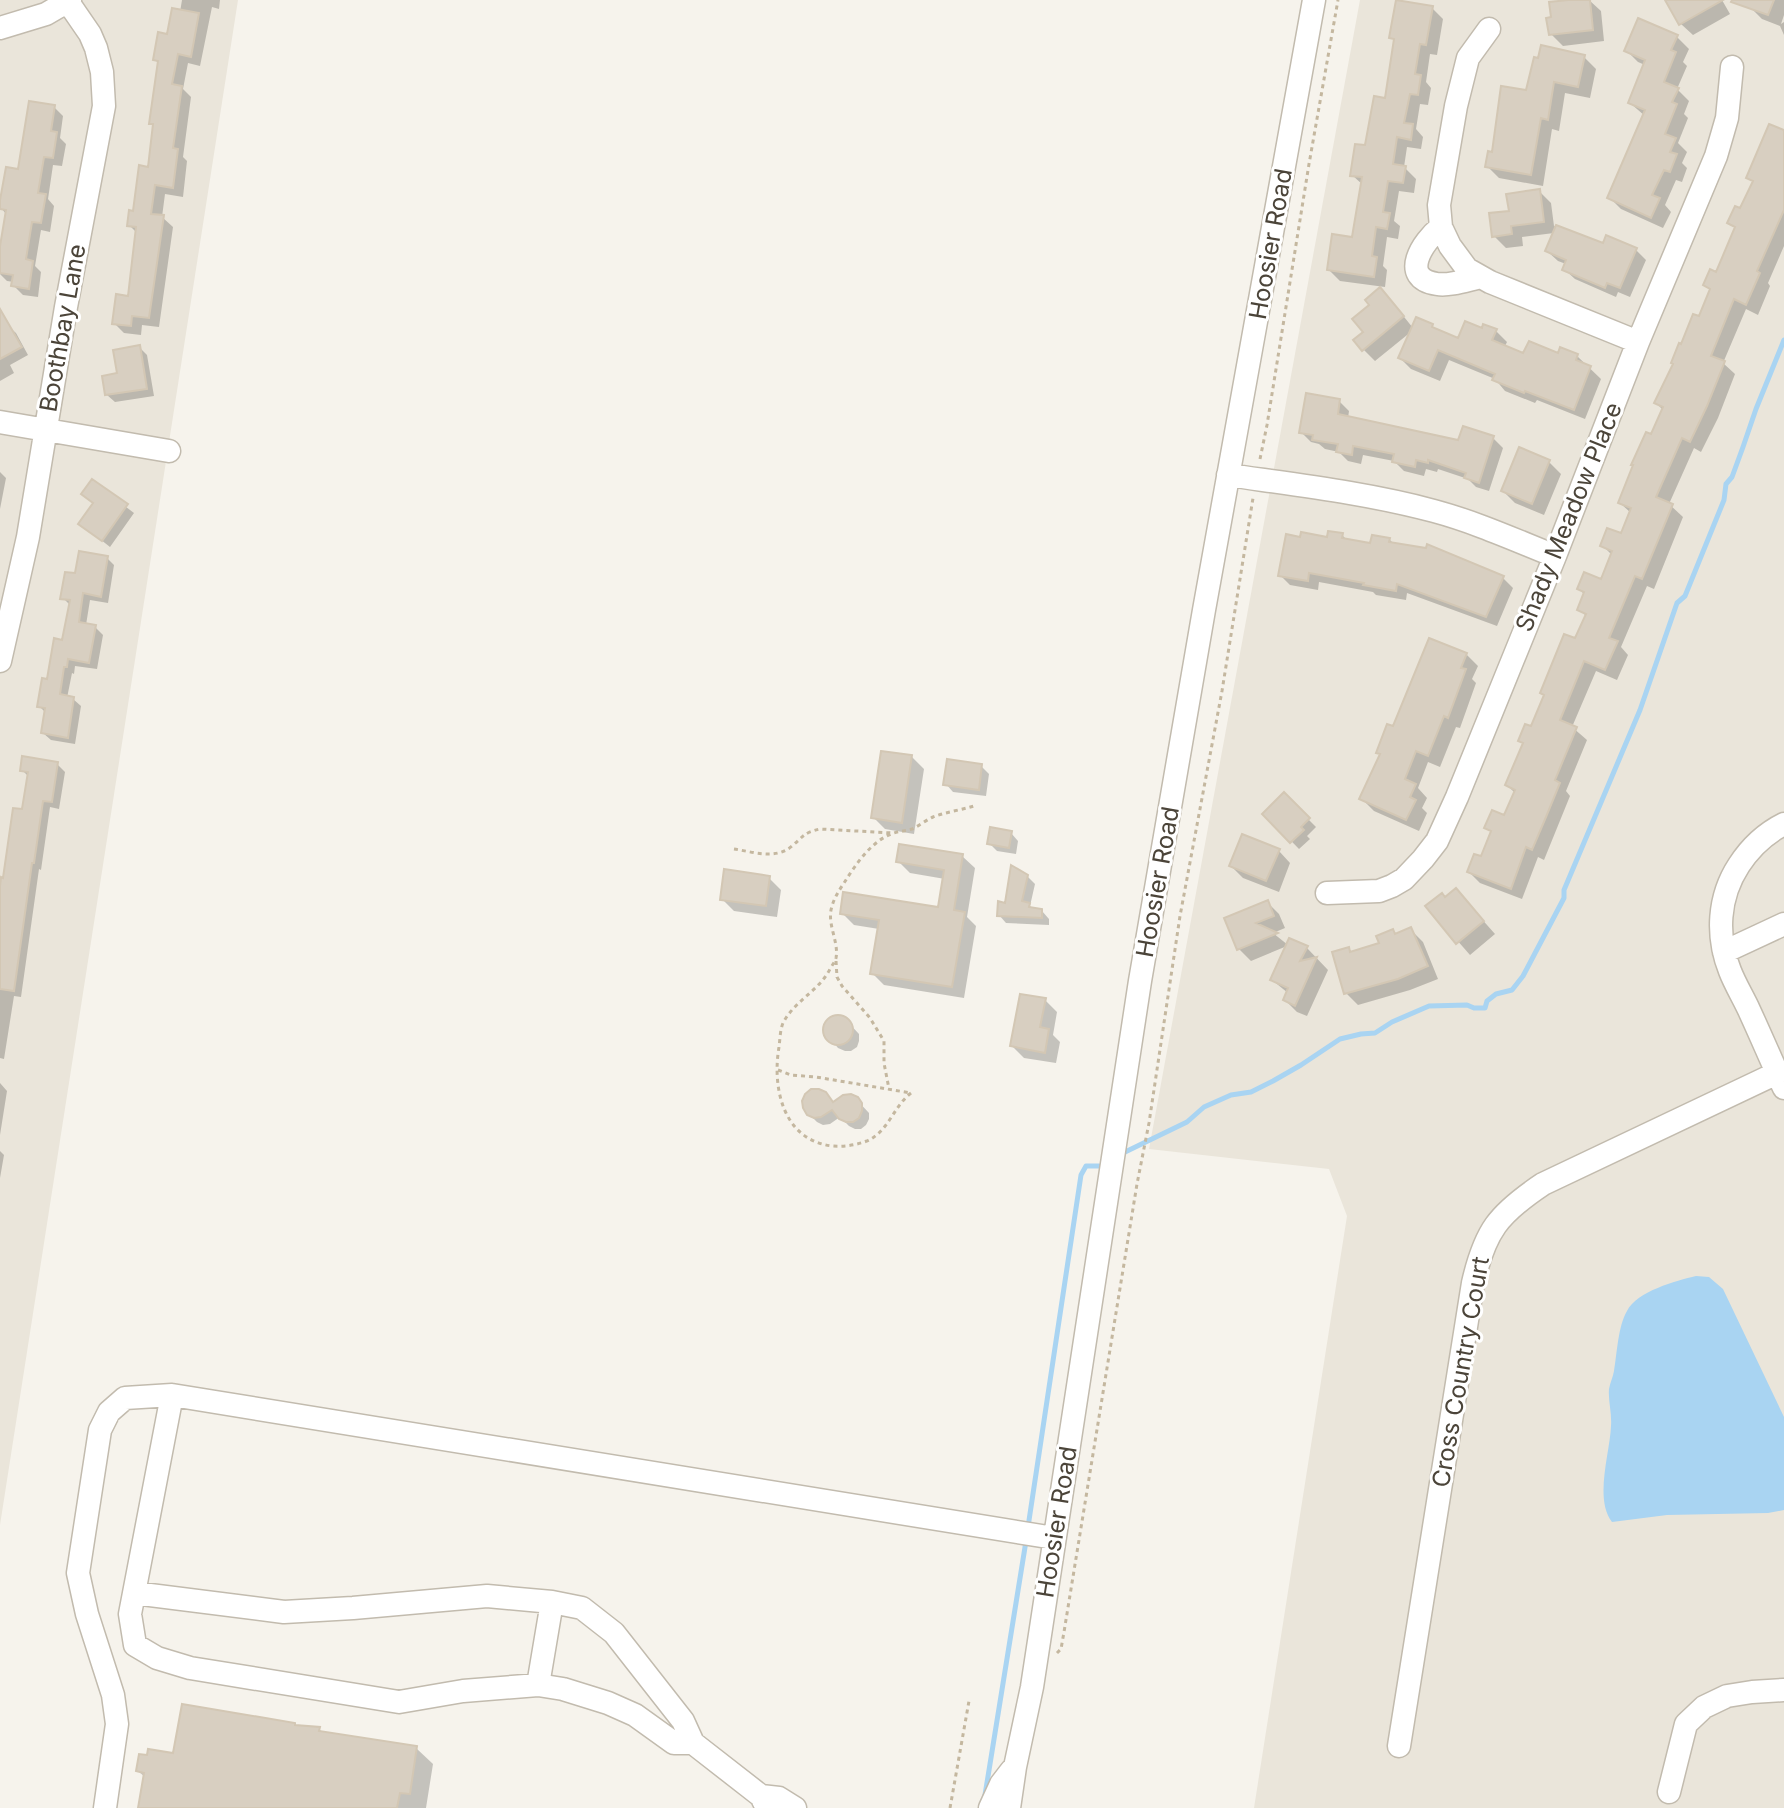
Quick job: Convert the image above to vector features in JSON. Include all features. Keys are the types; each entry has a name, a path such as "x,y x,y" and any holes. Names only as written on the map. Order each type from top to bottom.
{"street":[{"name":"Hoosier Road","path":"1009,1808 1032,1687 1140,981 1314,0"},
{"path":"0,28 35,18 69,1"},
{"name":"Boothbay Lane","path":"0,661 21,571 104,106 102,72 96,48 69,1"},
{"path":"1489,29 1468,58 1456,106 1439,205 1441,227 1450,246 1467,269 1481,277 1638,342"},
{"name":"Shady Meadow Place","path":"1327,893 1379,891 1392,886 1404,879 1437,841 1716,156 1727,118 1732,67"},
{"path":"1441,227 1429,236 1420,249 1416,263 1418,273 1425,281 1439,285 1481,277"},
{"path":"0,422 169,451"},
{"path":"1228,475 1376,498 1435,511 1555,556"},
{"path":"1780,1080 1730,971 1724,952 1721,915 1724,895 1745,856 1761,839 1784,824"},
{"path":"1724,952 1784,924"},
{"name":"Cross Country Court","path":"1399,1746 1473,1283 1487,1236 1502,1215 1543,1184 1780,1080"},
{"path":"172,1395 130,1614 135,1645 157,1658 190,1668 399,1702 463,1691 538,1685 563,1689 635,1715 674,1743 693,1743"},
{"path":"105,1808 117,1724 113,1695 87,1614 78,1573 100,1430 109,1412 125,1398 172,1395 1054,1538"},
{"path":"134,1593 284,1612 487,1596 582,1608 614,1633 683,1721 693,1743 764,1802 779,1798 795,1808"},
{"path":"538,1685 552,1602"},
{"path":"1669,1792 1686,1724 1704,1707 1727,1696 1784,1690"},
{"name":"Hoosier Road","path":"990,1808 1001,1784 1015,1767"}],"path":[{"path":"1055,1656 1061,1649 1064,1632 1149,1123 1180,916 1222,691 1255,479 1267,425 1338,0"},
{"path":"734,849 772,855 785,851 809,831 893,833 910,830 932,818 974,806"},
{"path":"889,1089 884,1041 837,977 830,922 835,897 848,876 870,848 893,833"},
{"path":"778,1070 791,1075 911,1093 902,1100 880,1133 857,1144 837,1147 822,1145 797,1131 788,1120 778,1089 777,1057 783,1024 801,1001 824,983 836,957"},
{"path":"950,1808 969,1701"}],"shaded area":[{"path":"0,0 238,0 0,1525"},
{"path":"1360,0 1784,0 1784,1808 1254,1808 1347,1216 1329,1169 1149,1149"}],"water":[{"path":"1696,1276 1709,1277 1723,1289 1784,1417 1784,1510 1667,1515 1612,1522 1604,1501 1611,1426 1609,1389 1624,1317 1632,1304 1648,1292"}],"building":[{"path":"1396,0 1433,6 1426,45 1420,44 1415,74 1421,75 1418,95 1410,94 1404,123 1413,124 1411,140 1397,137 1393,164 1406,166 1403,183 1388,181 1383,212 1390,213 1387,229 1376,227 1372,256 1377,257 1374,277 1327,270 1332,234 1352,237 1362,177 1350,176 1355,144 1365,145 1374,96 1385,98 1394,39 1389,38"},
{"path":"1590,0 1593,30 1549,35 1546,18 1551,17 1549,2"},
{"path":"1665,0 1723,0 1679,25"},
{"path":"1732,0 1774,0 1768,15"},
{"path":"172,8 199,13 191,57 178,54 172,84 182,86 173,148 178,149 173,188 155,185 151,214 164,215 149,318 132,316 131,326 112,324 116,294 128,296 136,227 127,226 129,210 133,211 139,165 148,167 153,124 149,124 158,61 153,60 158,32 167,34"},
{"path":"1638,18 1678,35 1671,50 1676,52 1664,82 1679,88 1672,102 1677,104 1665,134 1676,138 1670,152 1677,154 1670,172 1664,170 1652,195 1660,198 1651,218 1607,198 1645,110 1628,103 1645,60 1624,51"},
{"path":"1541,45 1585,55 1578,87 1554,82 1548,120 1541,118 1531,175 1485,167 1488,151 1492,152 1501,86 1526,90 1534,57 1538,58"},
{"path":"29,101 55,105 51,131 57,132 53,158 44,157 38,193 46,194 41,223 32,222 26,259 33,261 29,289 11,286 13,275 0,273 0,246 6,210 0,209 0,200 6,167 18,169"},
{"path":"1769,124 1784,130 1784,210 1757,271 1760,273 1746,305 1734,299 1711,356 1725,361 1707,406 1690,442 1682,438 1656,497 1673,504 1642,579 1635,576 1609,638 1618,641 1605,670 1584,661 1560,720 1577,727 1555,780 1560,783 1532,850 1526,847 1511,889 1467,872 1474,854 1481,856 1491,831 1484,828 1492,810 1504,815 1515,790 1505,785 1523,743 1518,741 1525,724 1531,726 1544,695 1540,693 1564,634 1575,638 1586,614 1577,610 1584,592 1577,589 1584,572 1601,579 1612,551 1600,546 1607,528 1621,533 1631,508 1618,503 1631,465 1646,432 1651,434 1663,407 1654,403 1693,314 1699,316 1710,289 1703,285 1710,269 1716,272 1735,227 1727,223 1735,206 1740,208 1753,181 1746,178"},
{"path":"1540,189 1544,222 1511,226 1512,234 1492,237 1489,213 1509,211 1506,194"},
{"path":"1556,225 1603,243 1606,235 1637,248 1620,288 1607,283 1605,288 1562,270 1566,260 1545,251"},
{"path":"1380,287 1404,316 1362,351 1353,340 1363,332 1352,319 1369,305 1365,300"},
{"path":"0,309 22,347 0,359"},
{"path":"1416,317 1458,338 1465,321 1482,328 1483,324 1497,329 1492,340 1523,353 1529,341 1558,353 1560,347 1578,354 1576,360 1591,366 1574,410 1492,380 1495,374 1438,350 1429,371 1398,358"},
{"path":"140,345 147,389 105,395 102,376 117,373 113,350"},
{"path":"1306,393 1340,399 1338,414 1458,440 1463,426 1494,436 1479,483 1464,478 1466,473 1428,460 1428,463 1416,460 1415,467 1392,462 1394,454 1353,446 1352,455 1336,452 1338,444 1312,440 1313,435 1299,433"},
{"path":"1519,447 1550,460 1532,504 1501,491"},
{"path":"92,479 128,504 102,541 78,524 93,503 81,494"},
{"path":"1328,531 1343,533 1342,538 1370,543 1372,535 1390,538 1389,542 1426,548 1427,544 1504,576 1486,617 1397,584 1396,591 1309,573 1308,581 1278,576 1286,534 1300,537 1301,532 1327,537"},
{"path":"79,551 108,556 101,597 83,593 79,622 96,625 89,663 68,659 67,667 64,667 60,694 74,697 68,738 41,733 45,708 37,707 42,678 47,679 54,638 62,640 70,600 60,599 65,572 75,573"},
{"path":"1429,638 1467,653 1461,668 1466,669 1448,718 1444,716 1428,756 1416,751 1405,779 1416,784 1410,797 1416,800 1406,820 1359,799 1380,754 1376,753 1387,724 1393,726"},
{"path":"881,751 912,755 902,823 871,818"},
{"path":"22,756 58,762 52,802 43,801 14,991 0,989 0,886 13,808 22,809 28,772 20,771"},
{"path":"947,759 982,764 979,790 943,785"},
{"path":"1284,792 1310,818 1301,827 1304,830 1290,843 1262,814"},
{"path":"990,827 1012,831 1009,848 987,844"},
{"path":"1242,834 1280,849 1266,881 1229,866"},
{"path":"899,844 963,854 954,910 965,912 952,987 870,974 879,920 840,914 843,892 938,907 944,870 896,862"},
{"path":"1011,865 1028,875 1022,901 1030,903 1029,907 1042,909 1042,918 997,916 998,901 1005,903"},
{"path":"724,869 770,876 766,906 720,900"},
{"path":"1456,888 1484,921 1456,944 1425,906 1442,893 1445,897"},
{"path":"1268,900 1274,916 1256,923 1278,933 1237,950 1224,918"},
{"path":"1411,927 1428,966 1398,979 1344,994 1332,952 1349,947 1350,952 1379,943 1376,936 1393,929 1395,934"},
{"path":"1289,938 1308,946 1300,961 1317,957 1295,1006 1283,1000 1288,988 1270,980"},
{"path":"1020,994 1046,998 1040,1027 1049,1029 1045,1053 1010,1046"},
{"path":"838,1015 848,1020 853,1030 848,1040 838,1045 828,1040 823,1030 828,1020"},
{"path":"811,1089 826,1092 833,1102 843,1095 858,1097 862,1103 859,1118 846,1122 832,1110 821,1117 807,1115 802,1101"},
{"path":"182,1704 320,1727 319,1731 417,1746 410,1794 400,1793 397,1808 138,1808 144,1773 136,1771 139,1754 147,1755 148,1749 173,1753"}],"waterway":[{"path":"1123,1153 1187,1122 1204,1107 1231,1095 1251,1092 1273,1081 1340,1039 1375,1033 1429,1006 1485,1008 1487,1001 1496,994 1512,990 1523,976 1564,898 1564,890 1640,710 1677,603 1685,596 1784,340"},
{"path":"1028,1527 1081,1175 1086,1166 1099,1166"},
{"path":"985,1795 1026,1541"}]}
